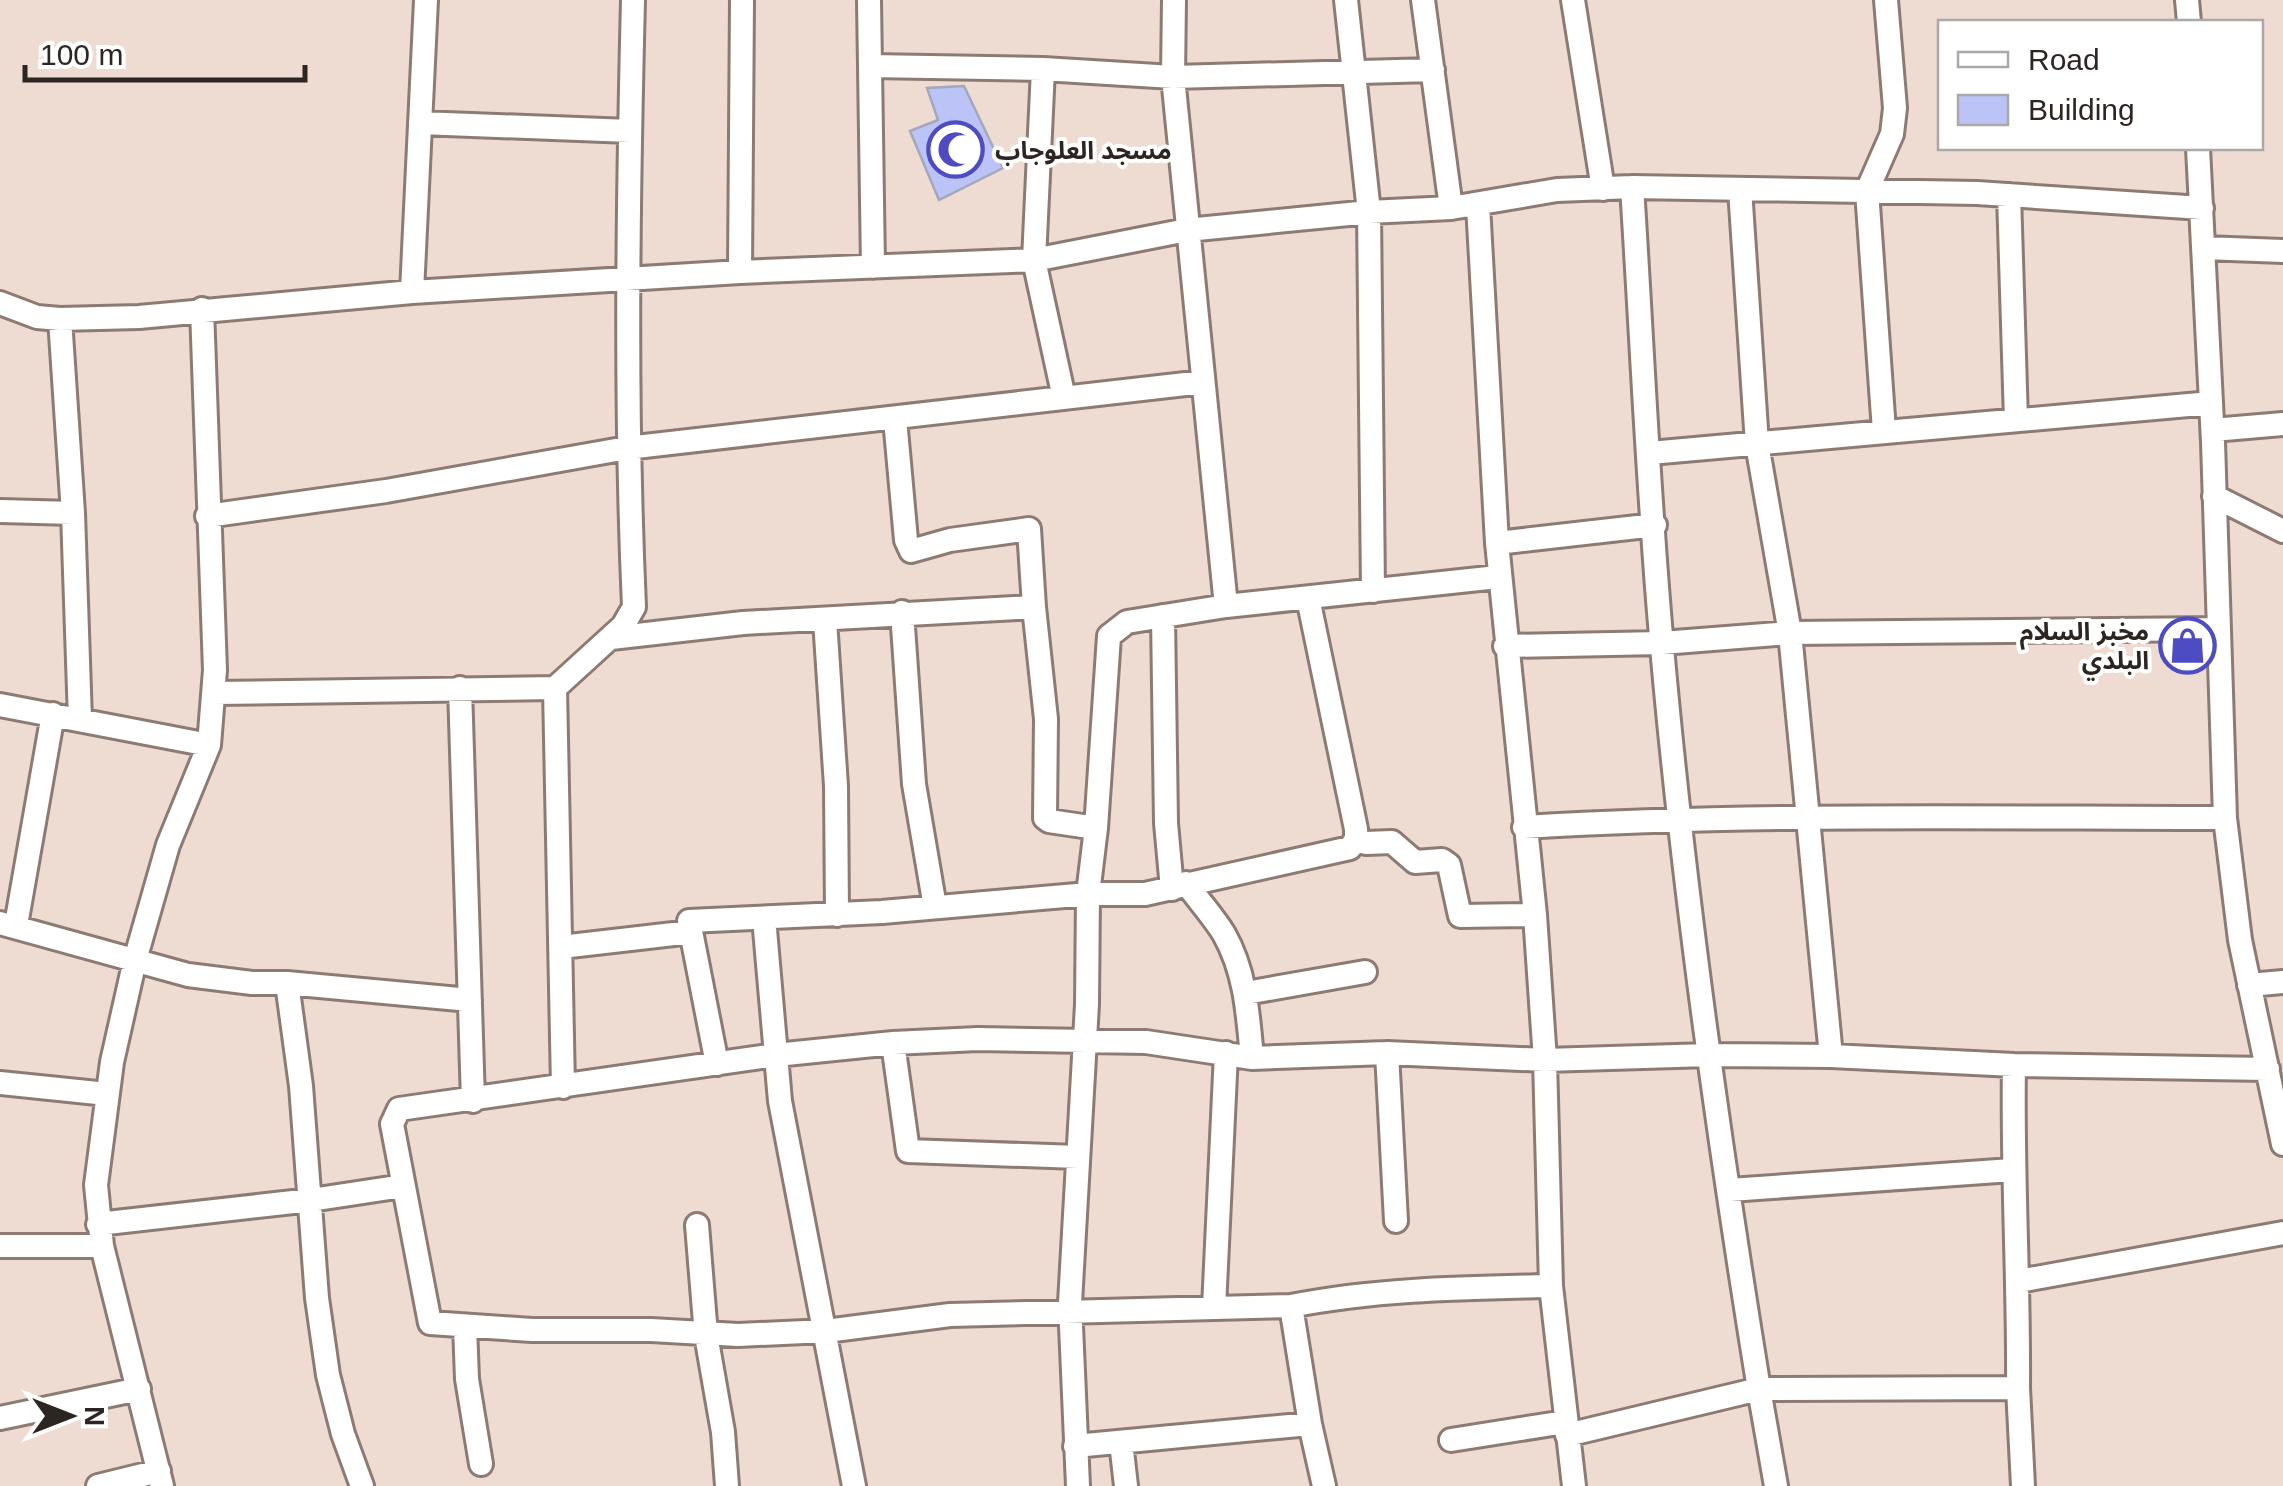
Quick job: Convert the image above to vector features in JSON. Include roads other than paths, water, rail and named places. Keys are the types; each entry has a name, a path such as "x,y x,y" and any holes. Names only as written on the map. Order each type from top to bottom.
{"street":[{"path":"412,292 426,0"},
{"path":"214,693 555,688 623,626 634,607 627,448 626,279 633,0"},
{"path":"740,272 742,0"},
{"path":"869,0 873,266"},
{"path":"1174,0 1173,77 1226,606"},
{"path":"1346,0 1369,212 1373,591"},
{"path":"1423,0 1451,208"},
{"path":"1573,0 1603,189"},
{"path":"1884,431 1866,191 1892,134 1894,108 1886,0"},
{"path":"870,66 1042,69 1173,77 1434,70"},
{"path":"1042,69 1034,260 1064,398"},
{"path":"420,124 630,130"},
{"path":"2198,150 2212,403 2225,818 2249,985 2283,1144"},
{"path":"1632,187 1662,643 1679,818 1709,1055 1776,1486"},
{"path":"0,303 37,316 60,319 138,317 412,292 740,272 1034,260 1187,230 1451,208 1558,190 1632,187 1866,191 2202,208"},
{"path":"1740,189 1757,444 1790,634 1831,1056"},
{"path":"2009,196 2016,420"},
{"path":"1478,205 1498,577 1535,915 1545,1060 1550,1286 1574,1486"},
{"path":"2204,248 2283,251"},
{"path":"98,1486 160,1479 100,1235 96,1185 107,1094 134,960 168,844 209,745 214,693 202,309"},
{"path":"60,319 73,513 80,720"},
{"path":"207,516 627,448 1203,382"},
{"path":"1650,453 2212,403"},
{"path":"895,418 906,540 911,551 950,540 1029,530 1046,719 1045,818 1096,828"},
{"path":"2213,430 2283,424"},
{"path":"2214,496 2283,531"},
{"path":"0,511 73,513"},
{"path":"1497,542 1655,525"},
{"path":"1078,1486 1070,1312 1087,1004 1088,894 1108,636 1127,622 1226,606 1498,577"},
{"path":"717,1064 689,920 837,914 1088,894 1145,894 1350,848 1356,839 1308,598"},
{"path":"610,638 743,623 1034,608"},
{"path":"902,612 914,784 935,907"},
{"path":"1164,616 1166,823 1179,886 1223,932 1236,960 1246,992 1252,1058"},
{"path":"825,620 836,786 837,914"},
{"path":"1505,646 1662,643 1790,634 2218,629"},
{"path":"460,688 473,1101"},
{"path":"555,688 564,1087"},
{"path":"0,705 209,745"},
{"path":"53,714 8,924 188,975 470,1000"},
{"path":"1524,826 1679,818 2225,818"},
{"path":"1356,839 1366,843 1392,842 1414,862 1442,860 1448,864 1460,916 1535,915"},
{"path":"764,918 780,1101 854,1486"},
{"path":"561,947 691,932"},
{"path":"1246,992 1365,972"},
{"path":"2249,985 2283,982"},
{"path":"287,983 311,1200 316,1298 328,1375 362,1486"},
{"path":"1550,1286 1419,1290 1291,1306 950,1314 826,1331 706,1334 465,1326 427,1320 392,1124 399,1110 776,1055 978,1040 1146,1042 1252,1058 1387,1053 1545,1060 1831,1056 2268,1069"},
{"path":"892,1044 908,1151 1078,1157"},
{"path":"1214,1308 1226,1053"},
{"path":"1387,1053 1396,1221"},
{"path":"2014,1064 2012,1170 2023,1486"},
{"path":"0,1083 107,1094"},
{"path":"1730,1190 2012,1170"},
{"path":"0,1246 100,1235 403,1186"},
{"path":"697,1226 706,1334 723,1432 727,1486"},
{"path":"2018,1281 2283,1233"},
{"path":"1291,1306 1324,1486"},
{"path":"465,1326 467,1379 481,1464"},
{"path":"1451,1440 1566,1428 1758,1389 2018,1388"},
{"path":"0,1418 139,1389"},
{"path":"1075,1446 1310,1424"},
{"path":"1120,1442 1126,1486"}],"place":[{"name":"مسجد العلوجاب","path":"956,150"},
{"name":"مخبز السلام البلدي","path":"2188,645"}]}
